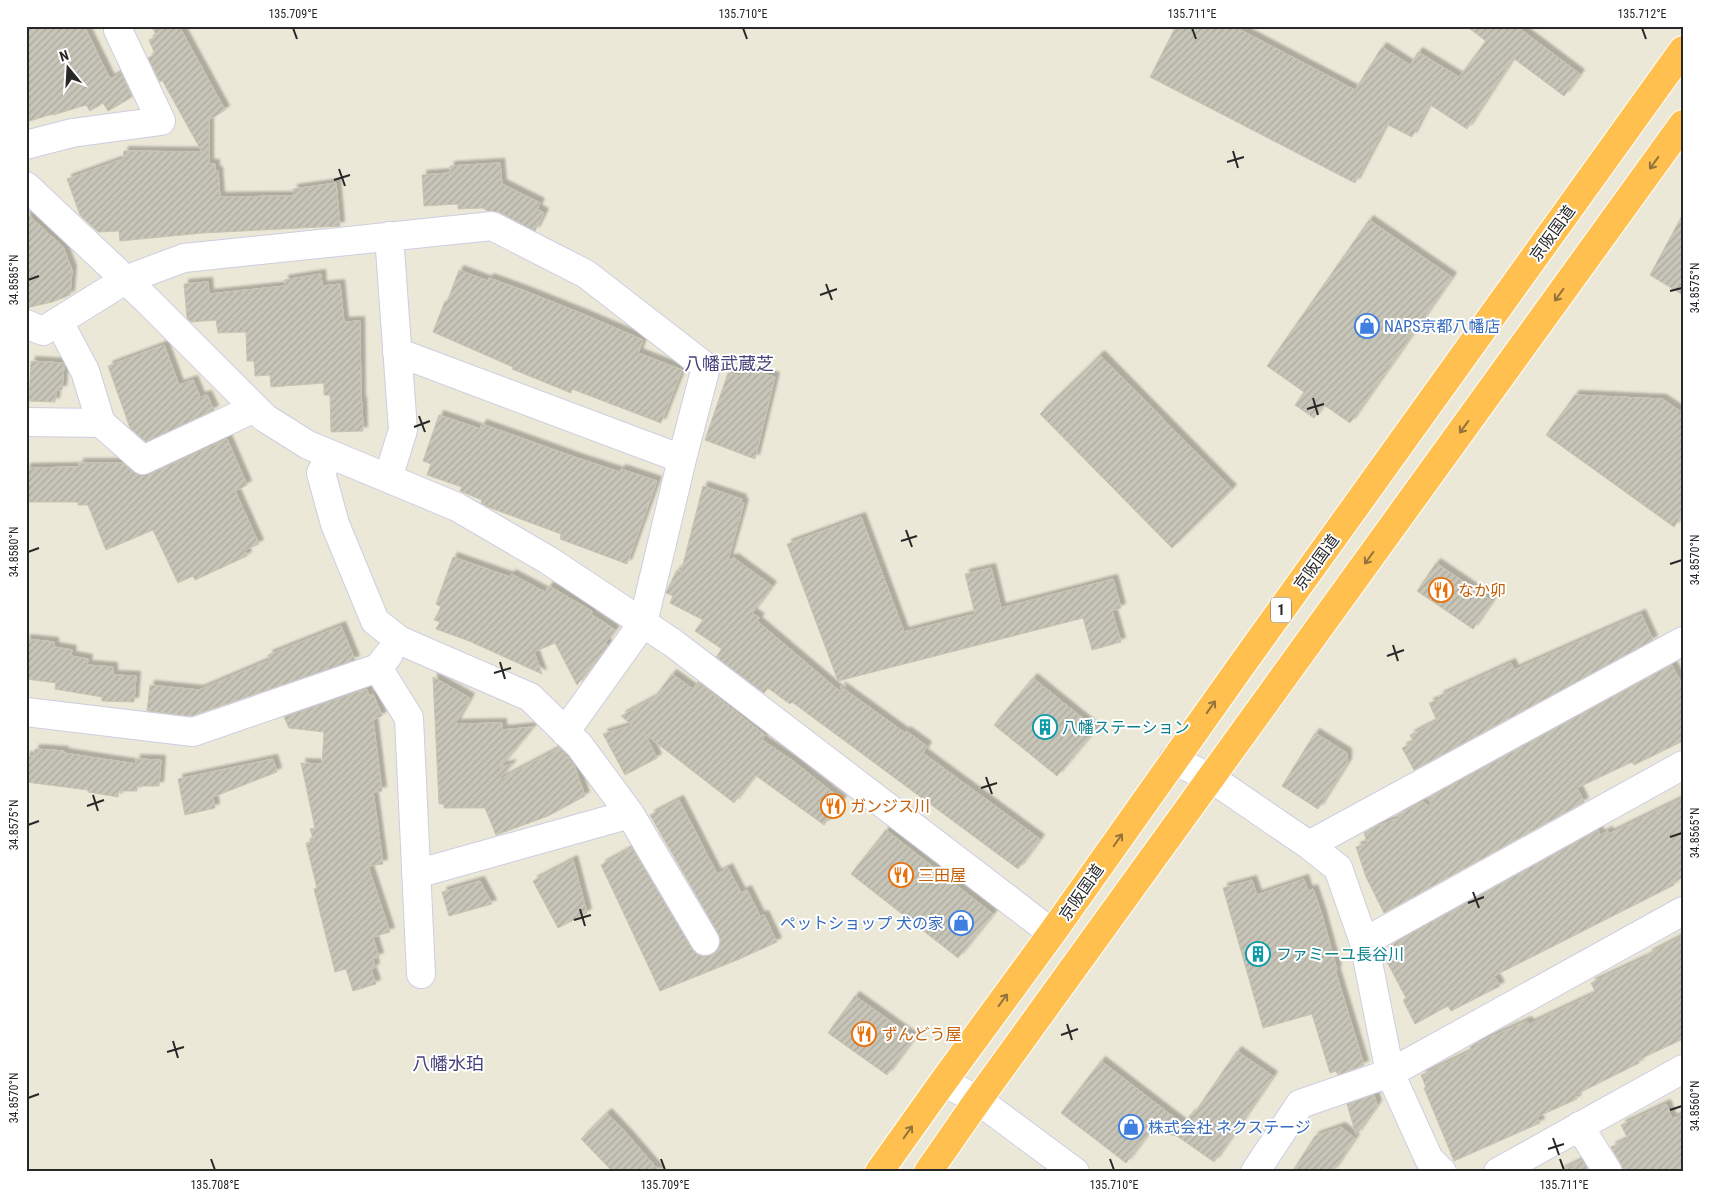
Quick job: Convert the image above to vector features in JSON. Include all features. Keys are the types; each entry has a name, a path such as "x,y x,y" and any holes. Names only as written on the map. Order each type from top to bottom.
{"highway":[{"name":"京阪国道","path":"879,1172 1683,50"},
{"path":"928,1172 978,1100 1683,124"}],"street":[{"path":"26,145 72,133 161,121 118,30"},
{"path":"26,186 125,280 265,418 308,445 457,507 548,560 673,643 1052,933"},
{"path":"26,324 44,331 125,280 184,258 492,226 586,274 706,367 643,623 565,732"},
{"path":"388,478 403,430 389,236"},
{"path":"59,322 85,372 101,423 143,460 255,408"},
{"path":"397,352 682,459"},
{"path":"26,422 101,423"},
{"path":"330,454 321,473 335,524 374,621 399,640 530,697 579,745 630,814 705,942"},
{"path":"26,712 193,732 378,668 399,640"},
{"path":"1309,845 1683,641"},
{"path":"378,668 409,718 422,974"},
{"path":"1173,760 1210,778 1309,845 1338,868 1364,942 1390,1073 1429,1159 1442,1172"},
{"path":"1364,942 1683,765"},
{"path":"416,874 630,814"},
{"path":"1255,1172 1300,1104 1390,1073 1683,911"},
{"path":"1498,1172 1683,1069"},
{"path":"943,1082 978,1100 1075,1172"},
{"path":"1579,1126 1608,1172"}],"building":[{"path":"26,26 84,26 110,79 121,73 132,97 108,111 103,103 90,111 86,105 26,122"},
{"path":"151,26 179,26 225,110 209,120 209,164 215,164 215,171 218,171 220,197 294,196 293,189 336,183 340,226 203,233 120,241 119,231 98,232 80,215 67,179 123,159 124,151 202,152 162,80 160,82 148,58 155,54 149,40 157,36"},
{"path":"1176,26 1233,26 1355,90 1382,47 1410,65 1418,52 1459,77 1486,41 1466,26 1516,26 1580,74 1564,96 1513,58 1467,129 1429,104 1412,137 1386,124 1355,183 1150,77"},
{"path":"500,163 502,184 540,203 537,209 544,213 535,231 499,212 488,211 483,208 458,209 458,204 424,206 422,175 450,173 450,166"},
{"path":"26,213 63,247 72,270 70,295 52,302 26,308"},
{"path":"1683,214 1683,295 1650,275"},
{"path":"1369,220 1452,277 1350,423 1324,405 1314,418 1295,405 1304,392 1267,366"},
{"path":"459,270 488,281 489,278 525,291 643,340 638,353 682,370 661,423 572,389 571,393 512,369 513,367 433,332"},
{"path":"321,274 322,286 340,284 344,322 360,321 363,431 331,432 330,395 324,395 324,383 271,387 270,375 255,376 254,361 247,361 246,332 218,333 216,320 191,322 187,318 184,284 208,282 209,294 285,286 284,280"},
{"path":"164,345 179,385 193,380 200,397 207,395 214,410 146,442 130,428 108,366"},
{"path":"1100,355 1232,489 1172,548 1040,414"},
{"path":"31,361 63,363 62,390 56,390 55,402 29,401"},
{"path":"742,369 775,377 755,459 705,440 728,373 740,376"},
{"path":"1575,395 1662,399 1683,413 1683,513 1674,527 1546,435"},
{"path":"439,415 480,429 482,424 577,458 620,472 621,469 657,481 627,564 560,539 561,534 488,507 481,503 482,500 460,491 462,487 427,475 431,464 423,461"},
{"path":"227,439 247,485 235,491 259,544 245,550 247,556 195,580 193,576 178,583 153,530 106,550 88,505 78,505 78,502 26,502 26,468 79,467 79,463 123,463 133,472 141,475 150,474"},
{"path":"703,486 742,499 741,502 744,503 728,560 734,558 772,586 752,613 760,618 757,621 843,694 840,686 905,733 906,731 927,746 923,753 1040,839 1018,869 792,702 790,704 768,688 764,693 716,657 722,649 695,631 703,620 670,603 673,596 666,593 677,570 681,572"},
{"path":"861,517 904,632 975,614 965,574 991,568 1001,608 1113,579 1121,608 1112,611 1121,642 1092,650 1083,618 838,681 787,544"},
{"path":"453,557 510,577 511,574 545,592 549,586 593,612 591,614 615,630 605,643 608,645 577,685 555,643 534,652 542,674 469,641 436,629 440,622 434,620 441,607 436,604"},
{"path":"1436,563 1492,601 1473,629 1417,591"},
{"path":"1641,614 1653,640 1414,770 1402,748 1414,742 1410,735 1437,721 1429,703 1440,699 1439,696 1511,663 1514,670"},
{"path":"341,626 355,660 191,716 147,711 150,685 199,690 270,660 268,655"},
{"path":"26,639 54,642 54,647 72,650 71,656 88,659 87,665 113,667 113,675 136,676 134,702 102,701 102,697 55,689 56,683 26,679"},
{"path":"1672,665 1683,686 1683,741 1634,765 1632,762 1577,788 1584,802 1384,913 1366,877 1356,847 1367,843 1364,833 1399,818 1397,815 1423,802 1433,808 1428,798"},
{"path":"672,674 693,689 698,682 765,735 762,740 793,761 842,800 824,825 755,775 734,803 645,734 657,758 625,775 603,734 632,725 621,716 654,698"},
{"path":"433,677 470,698 455,724 502,723 502,730 533,727 500,767 512,764 497,781 560,748 574,765 585,796 548,816 496,835 485,808 444,808 444,804 439,804"},
{"name":"八幡ステーション","path":"1033,678 1096,729 1057,776 994,725"},
{"path":"367,689 369,696 373,694 382,716 373,720 382,791 373,792 383,864 368,866 390,932 373,937 379,957 373,959 375,968 371,969 376,984 353,991 346,969 335,972 314,889 317,888 306,843 314,841 310,829 315,828 301,763 322,764 324,732 289,728 284,717"},
{"path":"1315,733 1347,753 1347,763 1318,809 1282,786"},
{"path":"35,749 64,751 64,753 136,764 136,759 161,760 159,786 137,786 137,791 119,791 118,797 88,792 88,790 26,782 26,756 33,757"},
{"path":"273,759 277,772 213,797 215,808 185,815 178,779"},
{"path":"1683,798 1683,877 1673,883 1674,885 1494,976 1500,986 1451,1011 1448,1006 1415,1024 1403,1000 1406,998 1386,960 1396,955 1391,945 1598,830 1600,835 1608,831 1609,834"},
{"path":"679,800 717,874 728,868 741,893 747,890 760,916 764,915 777,942 660,991 601,865 632,848 692,949 697,954 705,957 713,954 718,949 721,941 718,933 650,815"},
{"path":"886,830 993,914 958,958 851,874"},
{"path":"573,860 587,913 558,928 533,881"},
{"path":"1304,879 1308,891 1313,889 1321,912 1337,970 1335,970 1364,1065 1338,1075 1336,1071 1330,1073 1312,1014 1263,1028 1223,888 1252,880 1257,895"},
{"path":"480,881 492,904 449,916 442,892"},
{"path":"1683,936 1683,1039 1638,1060 1639,1063 1575,1095 1577,1099 1537,1117 1540,1123 1454,1161 1424,1088 1426,1087 1421,1075 1472,1051 1470,1047 1475,1044 1527,1021 1530,1024 1592,995 1591,993 1595,991 1591,983 1649,956 1648,954"},
{"path":"855,996 914,1038 887,1075 828,1033"},
{"path":"1237,1051 1273,1076 1214,1162 1177,1136 1151,1130 1126,1163 1061,1113 1101,1061 1184,1125"},
{"path":"1374,1095 1377,1105 1356,1135 1347,1104"},
{"path":"1666,1104 1672,1119 1683,1114 1683,1172 1624,1172 1611,1147 1628,1139 1621,1125"},
{"path":"607,1113 660,1172 613,1172 581,1139"},
{"path":"1341,1127 1355,1138 1332,1172 1292,1172 1315,1136"},
{"path":"1582,1160 1589,1172 1558,1172"}],"place":[{"name":"NAPS京都八幡店","path":"1367,326"},
{"name":"なか卯","path":"1441,590"},
{"name":"八幡ステーション","path":"1045,727"},
{"name":"ガンジス川","path":"833,806"},
{"name":"三田屋","path":"901,875"},
{"name":"ペットショップ 犬の家","path":"961,923"},
{"name":"ファミーユ長谷川","path":"1258,954"},
{"name":"ずんどう屋","path":"864,1034"},
{"name":"株式会社 ネクステージ","path":"1131,1127"}],"district":[{"name":"八幡武蔵芝","path":"729,364"},
{"name":"八幡水珀","path":"448,1064"}]}
